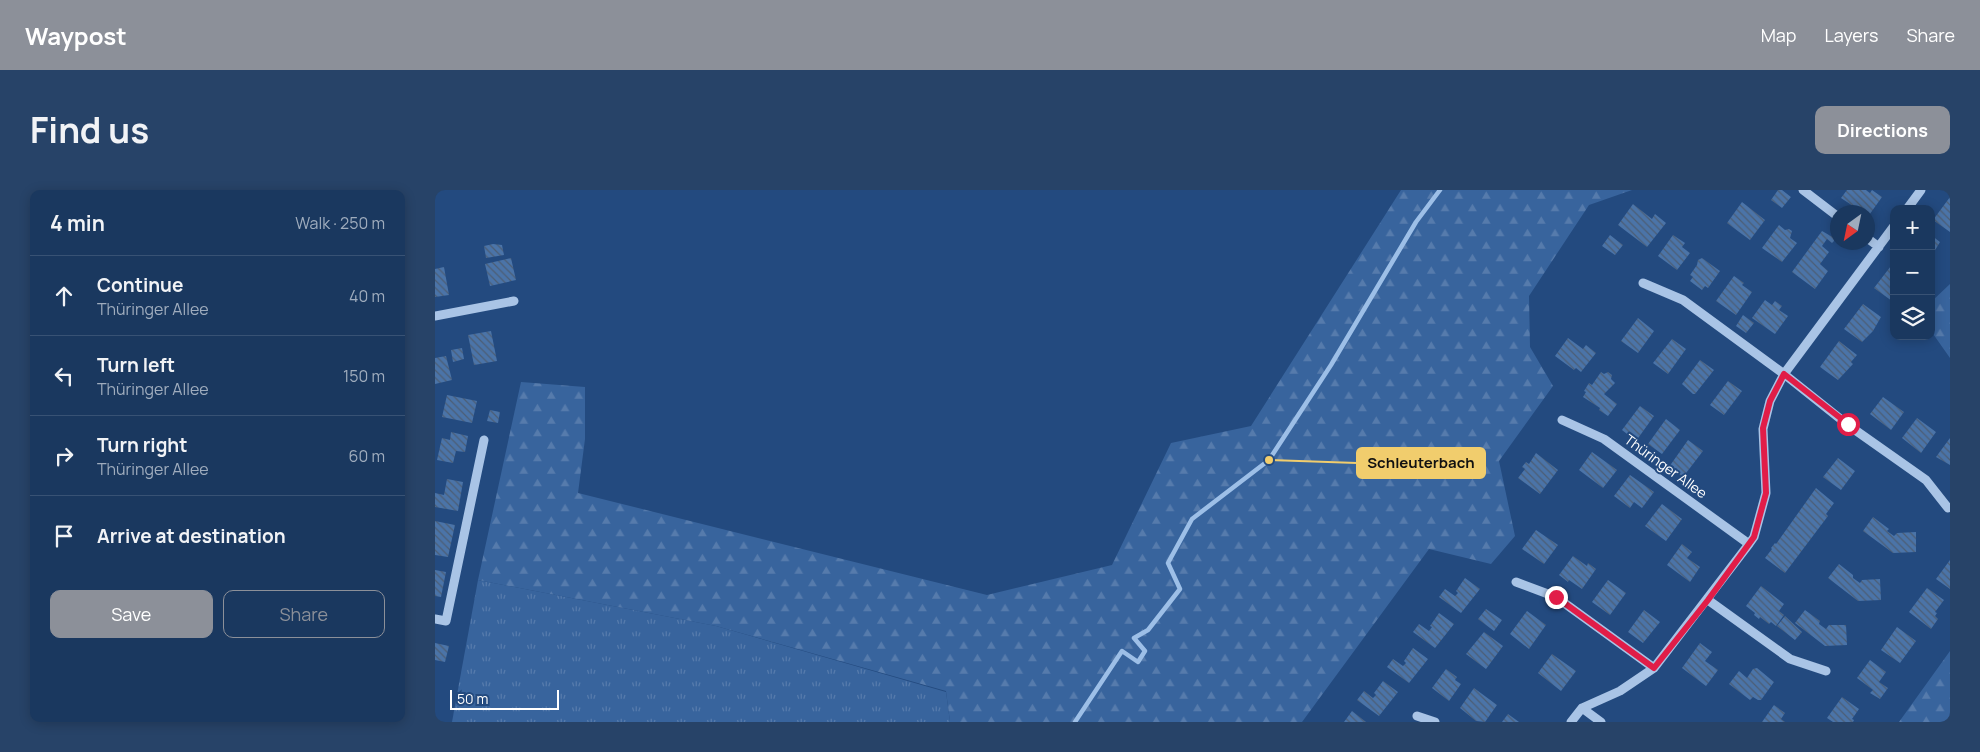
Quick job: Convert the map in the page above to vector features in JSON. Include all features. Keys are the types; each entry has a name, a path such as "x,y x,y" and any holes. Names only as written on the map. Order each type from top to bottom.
{"street":[{"path":"1803,190 1830,211"},
{"path":"1910,205 1921,190"},
{"path":"1571,722 1582,708 1620,691 1654,668 1708,600 1754,537 1766,493 1763,428 1770,401 1784,374 1890,232"},
{"path":"1875,244 1879,247"},
{"path":"1643,283 1683,300 1784,374 1848,424 1926,480 1948,508"},
{"path":"435,316 514,302"},
{"name":"Thüringer Allee","path":"1562,420 1605,439 1749,544"},
{"path":"435,619 446,621 484,440"},
{"path":"1517,582 1556,597 1654,668"},
{"path":"1708,600 1790,659 1826,671"},
{"path":"1582,708 1601,722"},
{"path":"1417,716 1435,722"}],"green space":[{"path":"1401,190 1632,190 1589,205 1529,296 1530,347 1553,386 1499,461 1515,536 1491,564 1429,549 1302,722 950,722 946,691 716,626 478,580 521,382 585,387 585,439 578,493 987,595 1112,565 1171,443 1251,426"},
{"path":"1950,284 1950,358 1935,337 1935,298"},
{"path":"478,580 716,626 946,692 950,722 452,722"},
{"path":"1950,651 1950,722 1899,722"}],"building":[{"path":"1778,190 1782,190 1791,197 1782,208 1771,200"},
{"path":"1847,190 1866,190 1870,193 1872,190 1882,197 1875,207 1875,205 1852,205 1841,198"},
{"path":"1950,197 1950,232 1935,221 1935,217"},
{"path":"1742,202 1765,220 1750,240 1727,223"},
{"path":"1633,204 1652,219 1655,214 1666,223 1647,247 1618,225"},
{"path":"1779,225 1785,230 1789,229 1792,231 1790,238 1797,243 1782,262 1762,248"},
{"path":"1822,231 1830,236 1830,241 1827,239 1822,246 1829,252 1820,264 1828,271 1815,289 1792,272"},
{"path":"1610,235 1623,245 1615,255 1602,246"},
{"path":"1673,235 1685,243 1682,247 1690,253 1677,270 1658,256"},
{"path":"1935,238 1940,242 1935,250"},
{"path":"502,245 504,255 486,258 484,246"},
{"path":"511,258 516,280 490,286 485,264"},
{"path":"1702,258 1720,271 1708,288 1705,286 1702,290 1690,281 1693,277 1690,275 1698,260"},
{"path":"444,267 449,295 435,297 435,269"},
{"path":"1890,267 1890,300 1874,288"},
{"path":"1734,276 1752,292 1736,315 1716,301"},
{"path":"1765,300 1772,305 1775,301 1782,306 1779,310 1788,316 1775,334 1752,318"},
{"path":"1863,304 1881,317 1873,331 1862,342 1844,329"},
{"path":"1743,315 1754,323 1746,333 1736,326"},
{"path":"1638,318 1654,331 1638,353 1621,341"},
{"path":"491,331 497,361 474,365 468,335"},
{"path":"1568,338 1583,349 1586,345 1596,353 1581,372 1576,368 1574,370 1555,356"},
{"path":"1672,339 1686,349 1668,374 1653,363"},
{"path":"1839,341 1857,355 1851,362 1853,364 1838,380 1820,367"},
{"path":"462,348 464,359 453,362 451,350"},
{"path":"446,356 452,380 435,384 435,358"},
{"path":"1700,360 1714,370 1695,394 1693,394 1682,384"},
{"path":"1601,372 1604,374 1608,372 1612,375 1611,379 1615,383 1604,394 1617,404 1608,416 1599,410 1600,408 1583,397 1589,383 1592,385"},
{"path":"1728,381 1742,391 1724,415 1710,405"},
{"path":"447,395 477,401 472,423 442,417"},
{"path":"1883,397 1904,412 1891,430 1870,414"},
{"path":"1640,406 1654,416 1636,441 1622,430"},
{"path":"490,410 500,412 498,423 487,421"},
{"path":"1917,418 1936,432 1921,453 1902,438"},
{"path":"1666,419 1680,430 1662,454 1648,444"},
{"path":"451,432 468,436 465,452 456,451 453,463 437,460 442,438 450,440"},
{"path":"1950,438 1950,465 1936,457"},
{"path":"1688,440 1703,451 1683,477 1669,467"},
{"path":"1592,452 1617,470 1603,488 1579,470"},
{"path":"1536,453 1558,470 1540,494 1518,478 1525,469 1522,467 1526,462 1529,464"},
{"path":"1838,458 1855,471 1841,490 1823,477"},
{"path":"1630,475 1654,492 1642,508 1634,502 1630,508 1614,496"},
{"path":"447,479 463,482 458,511 435,507 435,493 444,495"},
{"path":"1816,488 1834,503 1826,514 1828,516 1785,573 1765,558"},
{"path":"1662,504 1682,519 1666,541 1645,526"},
{"path":"1873,517 1889,529 1887,531 1894,536 1897,533 1916,532 1916,552 1893,553 1863,531"},
{"path":"435,521 455,525 448,557 435,555"},
{"path":"1536,530 1558,545 1544,564 1522,549"},
{"path":"1682,544 1692,552 1687,558 1700,567 1690,582 1667,565"},
{"path":"1573,556 1587,566 1588,563 1596,569 1582,589 1559,575"},
{"path":"1950,560 1950,589 1936,579"},
{"path":"1839,564 1860,583 1862,580 1880,579 1881,600 1858,601 1828,578"},
{"path":"435,570 446,572 441,597 435,596"},
{"path":"1465,578 1480,589 1461,613 1439,597 1445,589 1455,596 1458,593 1456,591"},
{"path":"1608,580 1626,593 1610,615 1592,602"},
{"path":"1761,586 1784,604 1779,611 1784,615 1776,626 1771,622 1769,624 1760,617 1759,619 1746,606"},
{"path":"1927,588 1944,600 1935,612 1937,613 1935,616 1938,619 1931,629 1909,612"},
{"path":"1486,609 1502,620 1494,631 1478,619"},
{"path":"1644,610 1660,622 1643,643 1628,632"},
{"path":"1805,610 1820,621 1819,624 1826,629 1829,625 1846,625 1847,645 1825,646 1795,623"},
{"path":"1527,611 1546,625 1529,649 1510,634"},
{"path":"1439,613 1454,624 1435,648 1413,632 1419,624 1429,631 1432,627 1430,626"},
{"path":"1785,616 1802,632 1795,640 1777,626"},
{"path":"1897,627 1916,641 1900,663 1881,650"},
{"path":"1484,632 1503,646 1486,669 1466,654"},
{"path":"435,643 449,646 445,662 435,660"},
{"path":"1700,643 1712,652 1705,661 1718,670 1706,686 1682,668"},
{"path":"1413,648 1428,659 1409,683 1387,667 1393,659 1403,666 1406,663 1404,661"},
{"path":"1552,654 1576,671 1561,691 1538,673"},
{"path":"1870,660 1886,672 1879,682 1888,688 1880,699 1870,693 1873,690 1857,678"},
{"path":"1757,668 1774,682 1761,700 1753,697 1750,700 1729,684 1739,671 1747,678 1753,669"},
{"path":"1446,669 1457,677 1455,680 1461,684 1449,701 1432,688"},
{"path":"1383,681 1398,692 1379,716 1357,700 1364,691 1373,698 1376,695 1374,693"},
{"path":"1474,688 1497,705 1485,722 1476,721 1460,708"},
{"path":"1842,697 1859,709 1852,719 1854,720 1853,722 1833,722 1827,718"},
{"path":"1774,705 1785,713 1781,719 1785,722 1762,722"},
{"path":"1352,711 1366,722 1344,722"},
{"path":"1508,714 1519,722 1502,722"}],"waterway":[{"path":"1075,722 1122,651 1138,662 1145,651 1134,638 1148,630 1180,589 1168,563 1192,519 1269,460 1331,365 1416,222 1440,190"}],"place":[{"name":"Schleuterbach","path":"1269,460"}],"route":[{"path":"1556,597 1654,668 1708,600 1754,537 1766,493 1763,428 1770,401 1784,374 1848,424"}]}
